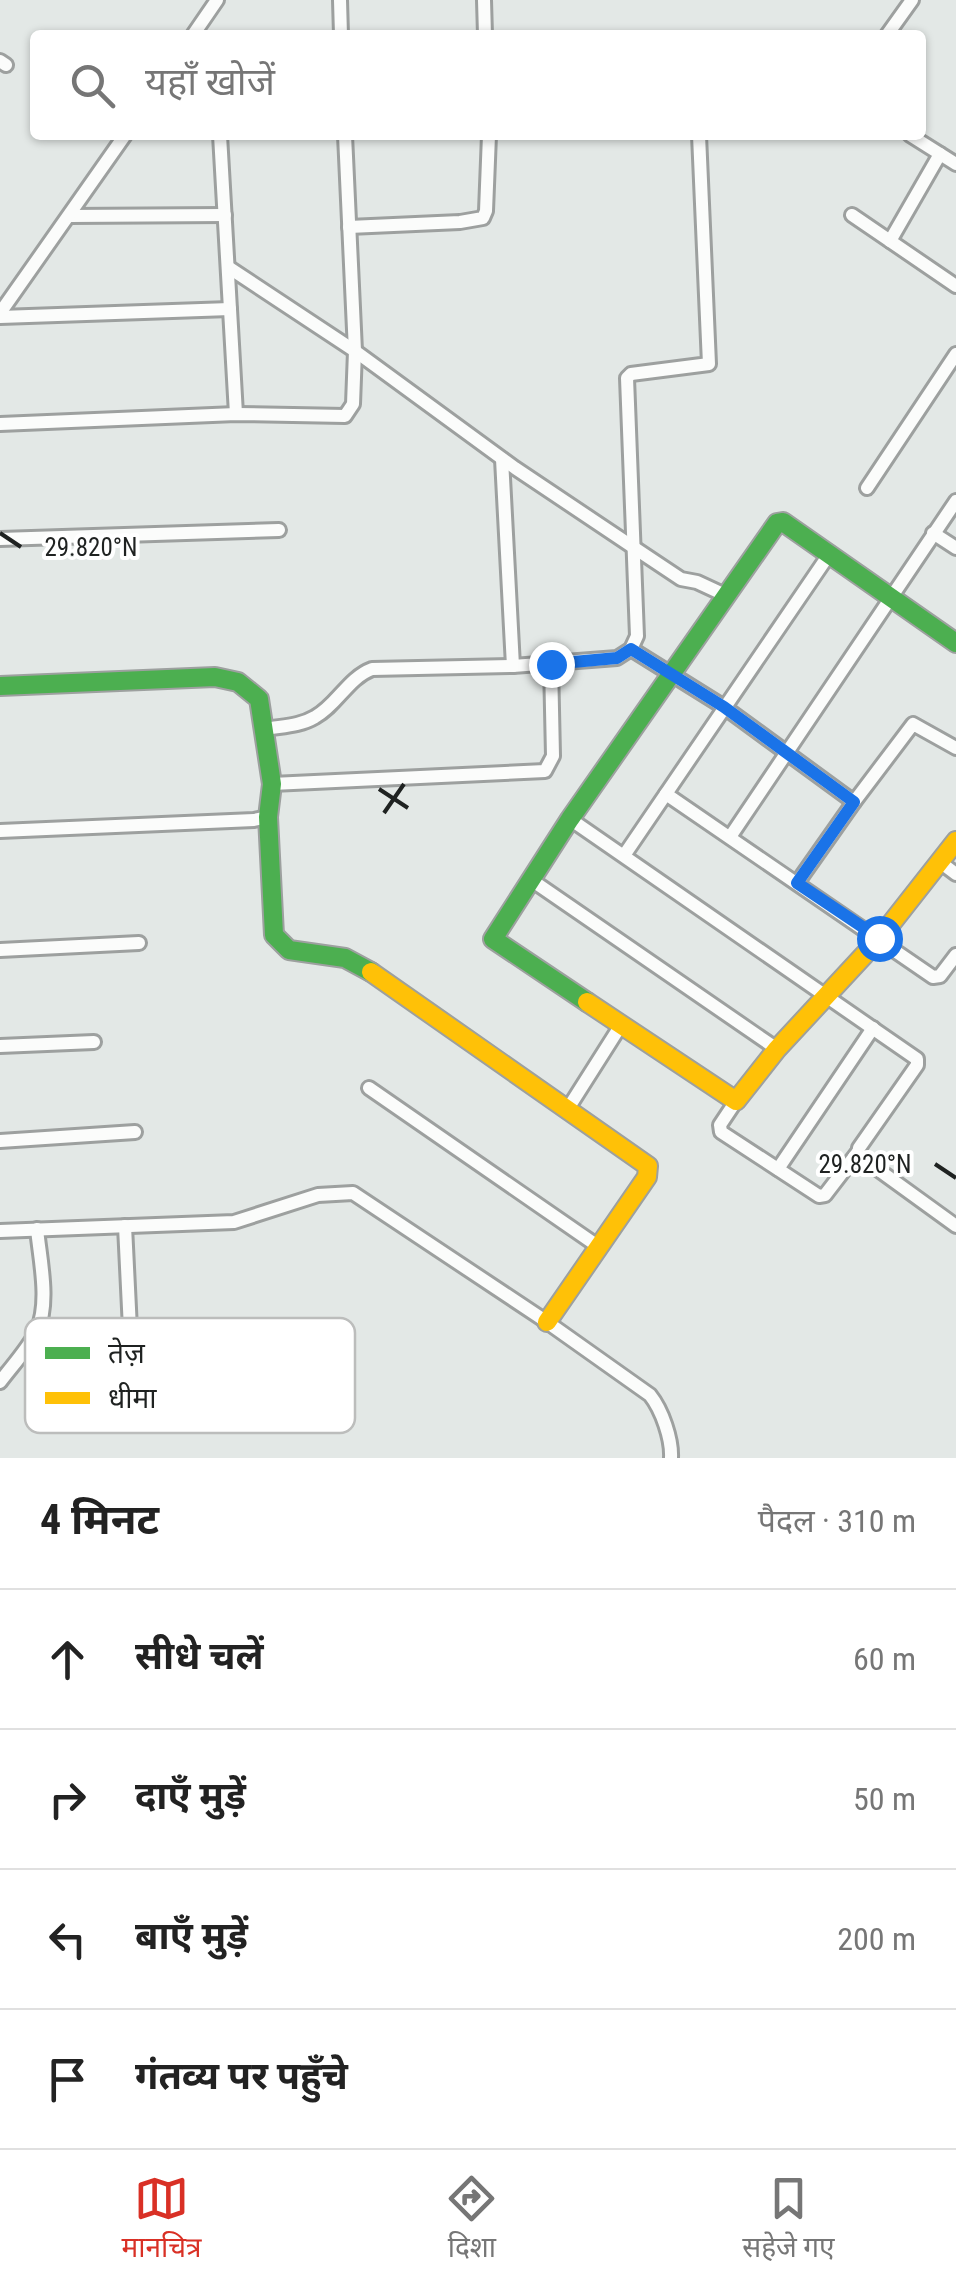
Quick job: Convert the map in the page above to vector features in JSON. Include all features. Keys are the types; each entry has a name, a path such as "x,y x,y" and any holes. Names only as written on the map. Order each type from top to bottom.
{"street":[{"path":"196,30 217,0"},
{"path":"340,0 341,30"},
{"path":"484,0 486,30"},
{"path":"891,30 912,0"},
{"path":"0,315 122,140"},
{"path":"220,140 236,414"},
{"path":"0,424 236,414 345,416 353,404 355,352 345,140"},
{"path":"349,228 482,218 489,140"},
{"path":"266,729 300,724 319,715 361,673 372,669 551,664 617,658 631,649 637,636 627,378 631,374 704,367 709,363 699,140"},
{"path":"918,140 956,164"},
{"path":"890,240 940,154"},
{"path":"69,216 225,214"},
{"path":"852,215 956,286"},
{"path":"228,266 502,459 681,579 726,595"},
{"path":"0,315 230,309"},
{"path":"867,488 956,354"},
{"path":"502,459 513,666"},
{"path":"730,837 956,501"},
{"path":"736,1101 494,940 494,934 780,521 956,643"},
{"path":"0,539 279,530"},
{"path":"933,533 956,548"},
{"path":"624,854 830,553"},
{"path":"631,649 724,707 854,802"},
{"path":"272,784 545,770 553,756 551,664"},
{"path":"0,686 215,677 238,682 259,699 272,784 268,817 274,935 280,946 289,951 338,954 356,961 568,1107 650,1170 547,1322"},
{"path":"797,883 913,724 956,748"},
{"path":"666,794 933,977 940,976 956,955"},
{"path":"0,831 268,817"},
{"path":"570,819 826,994 918,1062 858,1152 822,1196 720,1130 720,1125 777,1049 826,994 879,938 956,841"},
{"path":"940,862 956,874"},
{"path":"530,879 777,1049"},
{"path":"0,950 139,943"},
{"path":"568,1107 622,1026"},
{"path":"778,1169 873,1028"},
{"path":"0,1046 94,1042"},
{"path":"369,1088 598,1247"},
{"path":"0,1141 135,1132"},
{"path":"858,1152 956,1226"},
{"path":"0,1231 234,1222 318,1195 353,1193 653,1398 672,1448 671,1458"},
{"path":"125,1226 129,1318"},
{"path":"38,1230 41,1318"},
{"path":"0,1382 25,1348"}],"traffic: fast":[{"path":"587,1002 493,939 570,819 777,523 783,522 956,643"},
{"path":"0,686 215,677 238,682 259,699 272,784 268,817 274,935 289,950 345,958 371,972"}],"traffic: slow":[{"path":"587,1002 736,1101 777,1049 879,939 956,841"},
{"path":"371,972 648,1166 647,1177 547,1322"}],"route":[{"path":"551,664 617,658 631,649 724,707 854,802 797,883 879,938"}]}
